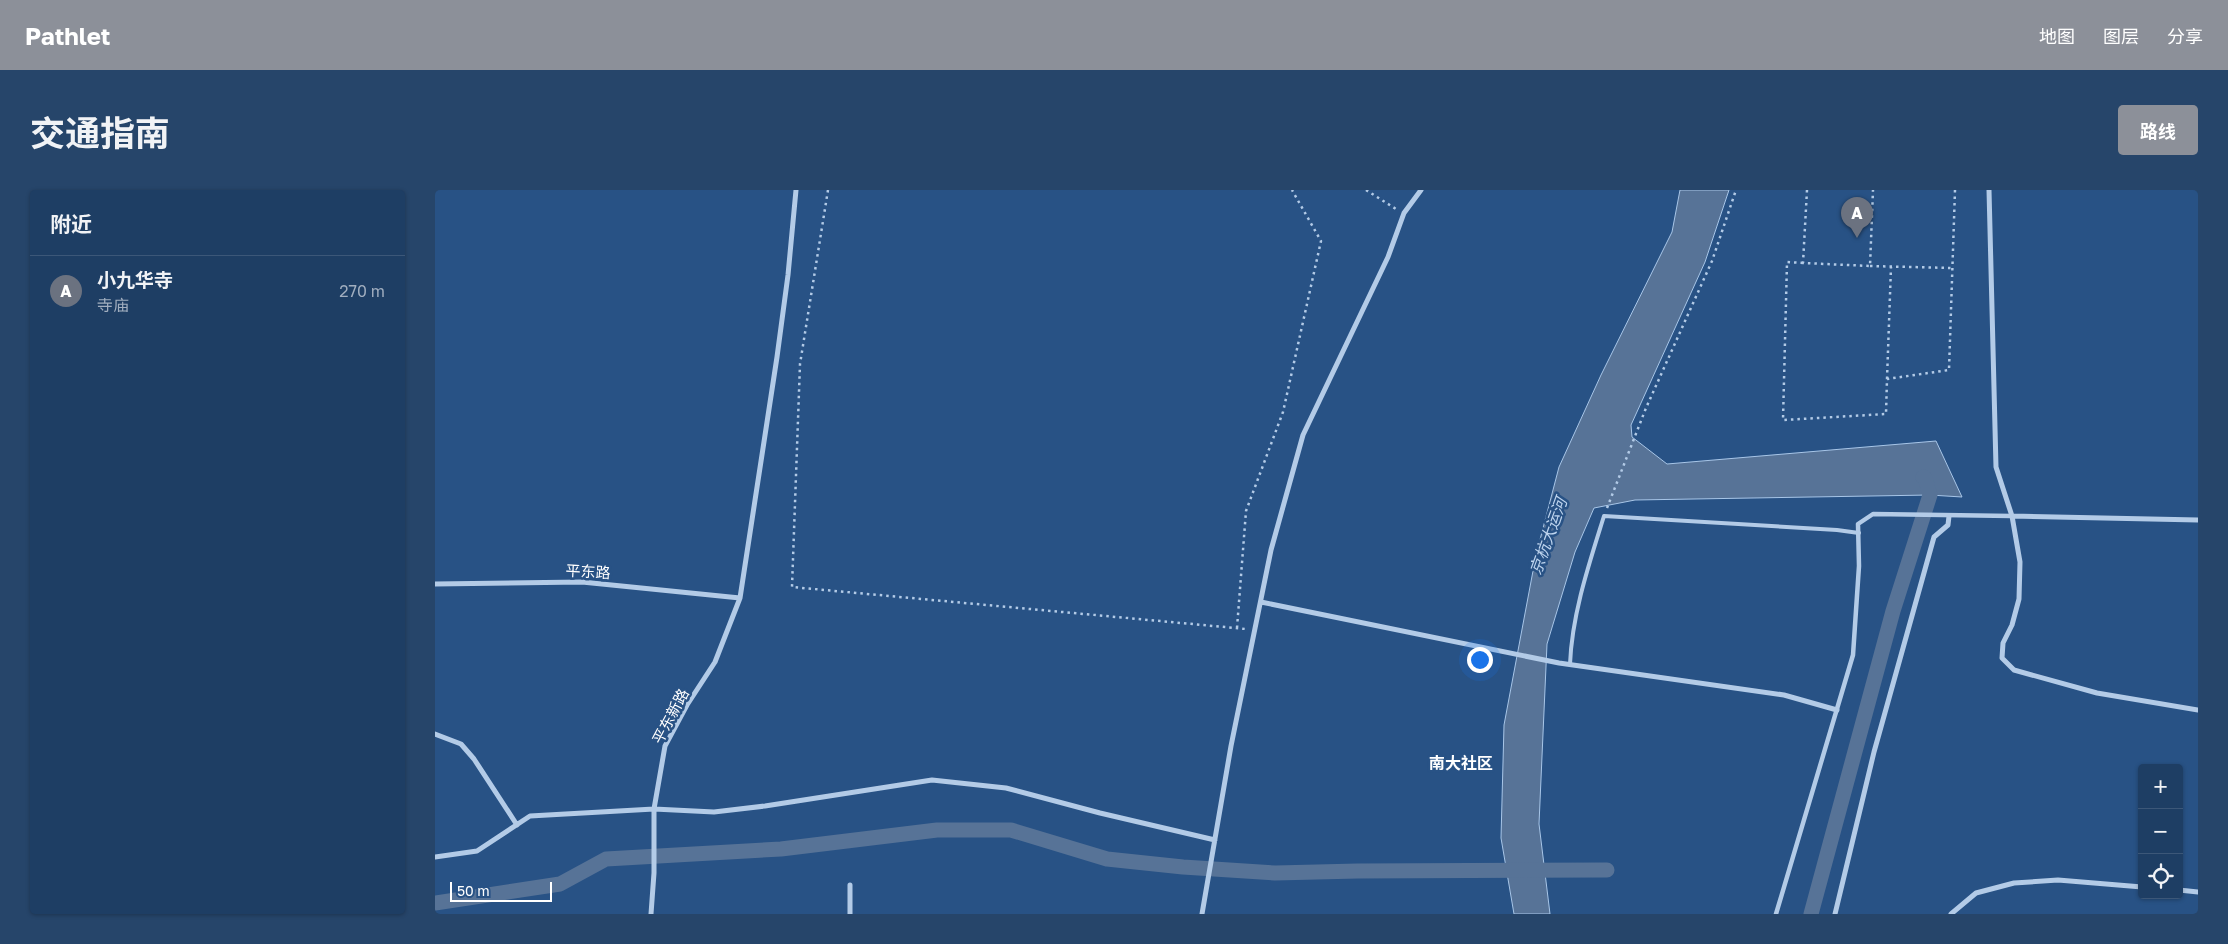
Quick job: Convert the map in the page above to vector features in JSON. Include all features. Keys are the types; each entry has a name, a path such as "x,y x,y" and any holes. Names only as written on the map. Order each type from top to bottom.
{"street":[{"name":"平东新路","path":"651,914 654,873 654,809 665,746 687,705 715,662 740,598 777,358 788,275 796,190"},
{"path":"1202,914 1271,550 1303,435 1388,257 1404,213 1421,190"},
{"path":"1989,190 1996,467 2012,516 2020,562 2019,599 2012,626 2003,643 2002,658 2014,670 2097,693 2198,710"},
{"path":"1776,914 1853,655 1859,566 1858,524 1873,514 2198,520"},
{"path":"1835,914 1874,752 1934,537 1947,526 1949,516"},
{"name":"平东路","path":"435,584 582,582 740,598"},
{"path":"1261,602 1570,664 1784,695 1837,710"},
{"path":"435,734 461,744 475,759 517,825"},
{"path":"435,856 477,851 530,816 654,809 714,812 932,780 1005,788 1215,840"},
{"path":"1951,914 1976,893 2014,883 2058,880 2138,887"},
{"path":"850,885 850,914"},
{"path":"2183,890 2198,892"}],"lane":[{"path":"1570,664 1571,642 1589,563 1604,516 1837,530 1859,533"}],"path":[{"path":"829,190 800,364 792,587 1237,628 1246,511 1283,412 1321,241 1292,190"},
{"path":"1366,190 1404,213"},
{"path":"1606,510 1646,408 1711,261 1736,190"},
{"path":"1803,263 1807,190"},
{"path":"1871,266 1873,190"},
{"path":"1887,379 1949,370 1955,190"},
{"path":"1891,267 1886,414 1783,420 1787,262 1953,268"}],"water":[{"name":"京杭大运河","path":"1680,190 1729,190 1705,262 1631,425 1632,437 1667,464 1936,441 1962,497 1930,495 1635,500 1594,508 1575,552 1547,644 1539,824 1550,914 1514,914 1501,838 1504,725 1536,555 1559,467 1601,375 1672,232"}],"waterway":[{"path":"1811,914 1893,611 1930,495 1925,478 1923,477"},
{"path":"435,903 560,884 606,859 781,849 937,830 1011,830 1107,859 1183,867 1275,873 1607,870"}],"place":[{"name":"小九华寺","path":"1857,238"}],"district":[{"name":"南大社区","path":"1461,763"}]}
